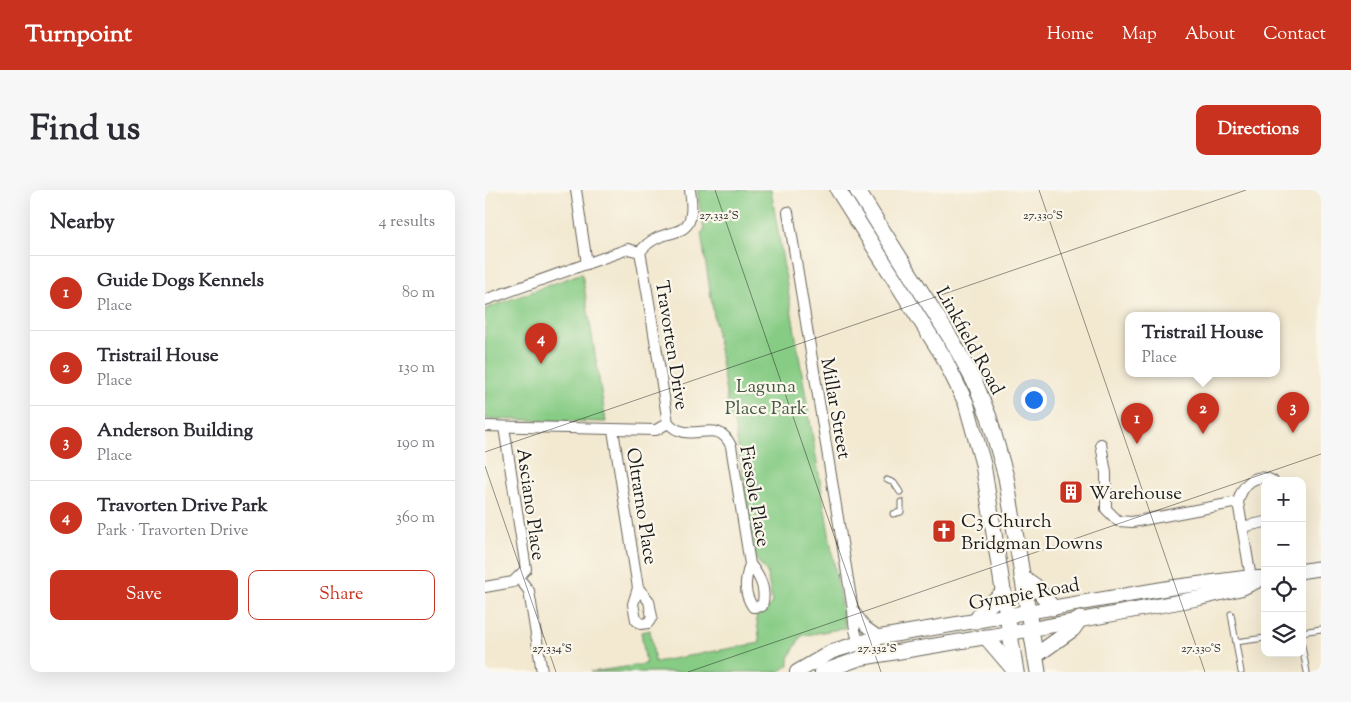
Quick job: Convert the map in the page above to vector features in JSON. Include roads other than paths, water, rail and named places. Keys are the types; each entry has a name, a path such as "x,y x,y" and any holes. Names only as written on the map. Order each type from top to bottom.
{"main road":[{"name":"Linkfield Road","path":"838,190 943,356 963,397 981,457 1016,672"},
{"name":"Linkfield Road","path":"857,190 953,342 984,403 1003,461 1038,672"},
{"path":"1306,570 1321,568"},
{"path":"1022,577 1035,586 1053,608"},
{"name":"Gympie Road","path":"797,672 833,651 880,637 1175,587 1260,578"},
{"name":"Gympie Road","path":"826,671 851,660 871,656 1011,633 1222,594 1260,578"},
{"path":"976,621 982,611 1004,592"},
{"path":"1035,656 1073,629 1080,619"},
{"path":"986,637 1016,672"}],"street":[{"path":"576,190 587,264"},
{"path":"485,300 628,249 640,252 648,242 686,227 691,221 693,211 690,190"},
{"name":"Millar Street","path":"788,212 853,610 854,632 858,642"},
{"name":"Travorten Drive","path":"485,426 656,430 668,423 661,386 659,352 640,252"},
{"name":"Fiesole Place","path":"668,423 679,431 718,432 727,436 731,446 750,564"},
{"name":"Asciano Place","path":"485,587 513,582 526,569 504,427"},
{"name":"Oltrarno Place","path":"613,430 638,588"},
{"path":"1101,444 1106,473 1104,499 1106,509 1118,521 1132,522 1238,502"},
{"path":"1260,578 1242,527 1238,502 1241,490 1247,483 1257,477 1261,477"},
{"path":"1242,527 1261,523"},
{"path":"519,578 529,592 542,672"},
{"path":"853,610 866,627 880,637"},
{"path":"858,642 871,656"}],"lane":[{"path":"887,480 894,484 900,492"},
{"path":"893,514 901,512 901,502"},
{"path":"1231,614 1241,672"},
{"path":"1306,631 1321,629"},
{"path":"1236,642 1261,639"},
{"path":"1304,657 1307,672"}],"place":[{"name":"Travorten Drive Park","path":"541,364"},
{"name":"Anderson Building","path":"1293,433"},
{"name":"Tristrail House","path":"1203,434"},
{"name":"Guide Dogs Kennels","path":"1137,444"},
{"name":"Warehouse","path":"1071,492"},
{"name":"C3 Church Bridgman Downs","path":"944,531"}],"park label":[{"name":"Laguna Place Park","path":"766,396"}]}
